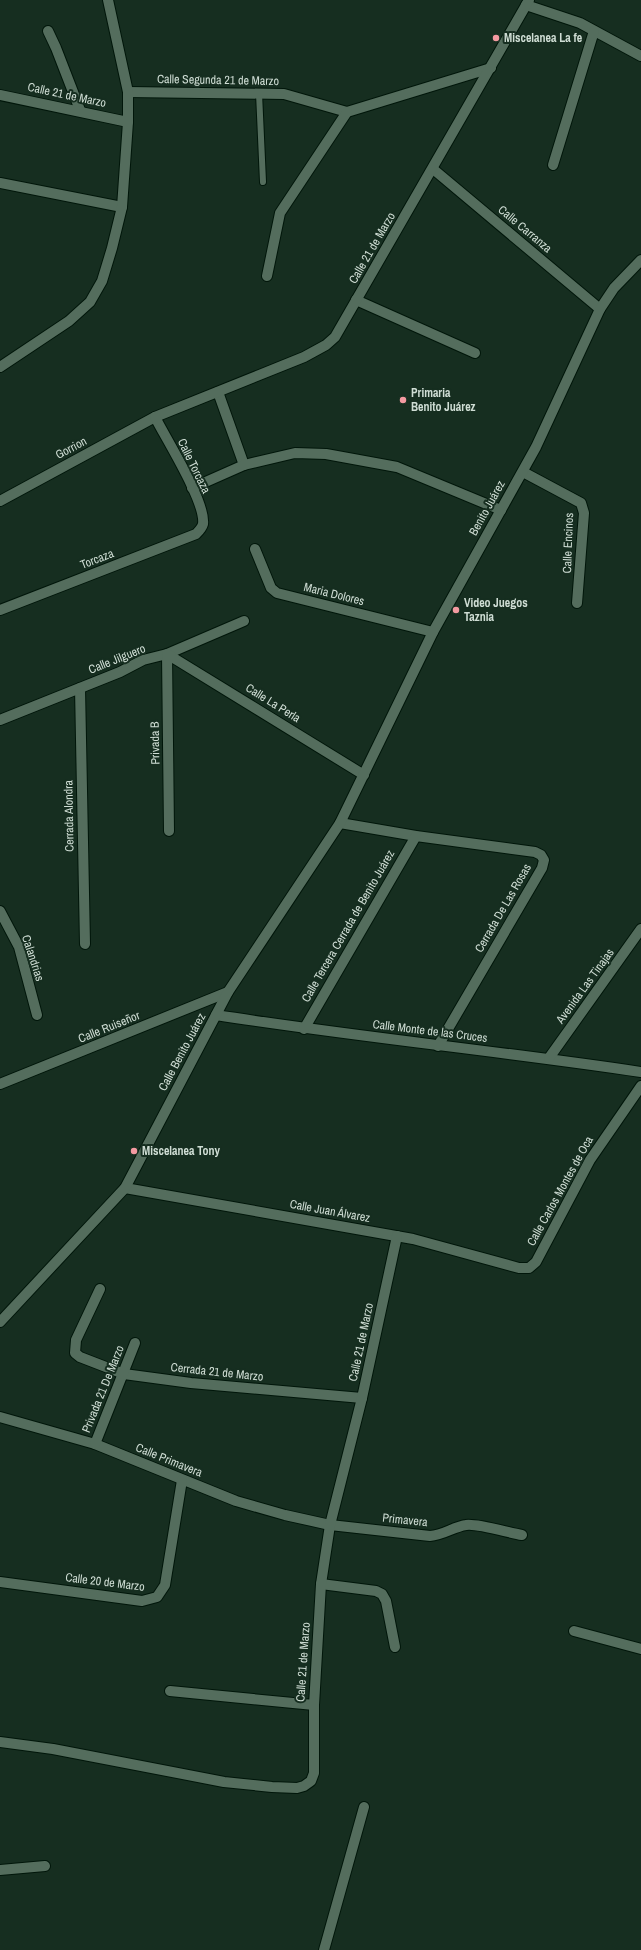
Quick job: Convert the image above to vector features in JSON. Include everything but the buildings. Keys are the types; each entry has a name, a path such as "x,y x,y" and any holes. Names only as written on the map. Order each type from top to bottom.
{"street":[{"path":"0,367 68,321 90,302 102,281 112,248 122,207 128,122 128,92 108,0"},
{"path":"528,3 580,23 641,56"},
{"name":"Calle 21 de Marzo","path":"155,417 304,357 326,345 335,337 528,3"},
{"path":"48,31 80,110"},
{"path":"553,165 594,31"},
{"path":"267,276 280,213 347,112 491,68"},
{"name":"Calle Segunda 21 de Marzo","path":"128,92 259,93 296,96 347,112"},
{"name":"Calle 21 de Marzo","path":"0,95 80,110 128,122"},
{"name":"Calle Carranza","path":"433,169 600,310"},
{"path":"0,183 122,207"},
{"name":"Benito Juárez","path":"364,775 433,632 523,472 600,310 614,288 641,260"},
{"path":"356,300 475,353"},
{"path":"218,392 244,466"},
{"name":"Calle Torcaza","path":"155,417 192,488 201,510 203,523 201,529"},
{"name":"Gorrion","path":"0,501 155,417"},
{"path":"192,488 244,466 295,453 326,454 397,468 501,510"},
{"name":"Calle Encinos","path":"523,472 581,504 584,513 577,603"},
{"name":"Torcaza","path":"0,610 196,534 201,529"},
{"name":"Maria Dolores","path":"254,549 271,588 277,593 433,632"},
{"name":"Calle Jilguero","path":"0,720 120,672 143,660 167,654 244,621"},
{"name":"Calle La Perla","path":"167,654 364,775"},
{"name":"Privada B","path":"167,654 170,831"},
{"name":"Cerrada Alondra","path":"80,688 85,944"},
{"name":"Calle Benito Juárez","path":"0,1322 125,1188 228,992 340,823 364,775"},
{"name":"Cerrada De Las Rosas","path":"340,823 416,836 535,852 541,854 544,860 542,868 438,1046"},
{"name":"Calle Tercera Cerrada de Benito Juárez","path":"304,1029 416,836"},
{"name":"Calandrias","path":"0,911 19,947 36,1015"},
{"name":"Avenida Las Tinajas","path":"549,1058 637,944 641,929"},
{"name":"Calle Ruiseñor","path":"0,1084 228,992"},
{"name":"Calle Monte de las Cruces","path":"216,1015 304,1029 549,1058 641,1072"},
{"name":"Calle Carlos Montes de Oca","path":"529,1268 536,1262 590,1160 641,1086"},
{"name":"Calle Juan Álvarez","path":"125,1188 397,1236 519,1268 529,1268"},
{"name":"Calle 21 de Marzo","path":"0,1742 53,1749 224,1782 297,1788 308,1784 314,1773 314,1705 321,1584 330,1524 362,1398 397,1236"},
{"name":"Cerrada 21 de Marzo","path":"100,1289 76,1340 75,1353 80,1357 124,1374 191,1383 362,1398"},
{"name":"Privada 21 De Marzo","path":"95,1444 135,1343"},
{"name":"Calle Primavera","path":"0,1417 95,1444 236,1501 285,1515 330,1524"},
{"name":"Calle 20 de Marzo","path":"0,1582 142,1601 157,1597 165,1585 182,1480"},
{"name":"Primavera","path":"330,1524 430,1536 439,1535 458,1526 469,1524 522,1535"},
{"path":"321,1584 376,1591 382,1594 386,1601 395,1647"},
{"path":"574,1631 641,1649"},
{"path":"170,1691 314,1705"},
{"path":"324,1950 364,1807"},
{"path":"0,1870 45,1866"}],"lane":[{"path":"259,93 263,182"}],"place":[{"name":"Miscelanea La fe","path":"496,38"},
{"name":"Primaria Benito Juárez","path":"403,400"},
{"name":"Video Juegos Taznia","path":"456,610"},
{"name":"Miscelanea Tony","path":"134,1151"}]}
